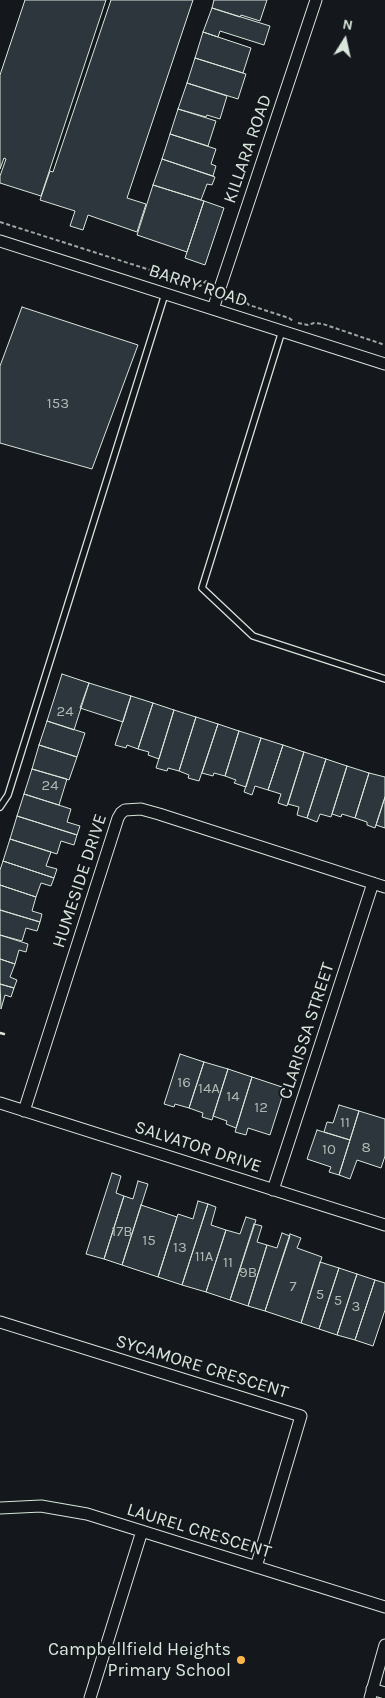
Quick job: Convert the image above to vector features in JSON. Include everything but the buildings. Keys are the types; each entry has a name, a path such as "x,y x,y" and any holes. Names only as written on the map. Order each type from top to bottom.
{"street":[{"name":"KILLARA ROAD","path":"213,309 316,0"},
{"name":"BARRY ROAD","path":"0,241 385,364"},
{"name":"HUMESIDE DRIVE","path":"24,1111 118,818 125,810 141,809 159,814 385,887"},
{"name":"CLARISSA STREET","path":"273,1190 373,883"},
{"name":"SALVATOR DRIVE","path":"0,1103 385,1225"},
{"name":"SYCAMORE CRESCENT","path":"0,1322 301,1416 256,1567"},
{"name":"LAUREL CRESCENT","path":"0,1508 40,1506 88,1514 385,1607"},
{"path":"90,1698 142,1531"},
{"path":"385,1645 371,1693 385,1693"}],"lane":[{"path":"0,805 8,795 165,294"},
{"path":"282,331 202,588 253,636 385,679"}],"path":[{"path":"0,222 200,286 206,281 220,290 241,296 249,305 289,318 294,322 308,325 314,323 323,324 385,345"}],"wall":[{"path":"0,1033 4,1034"}],"place":[{"name":"Campbellfield Heights Primary School","path":"241,1660"}]}
